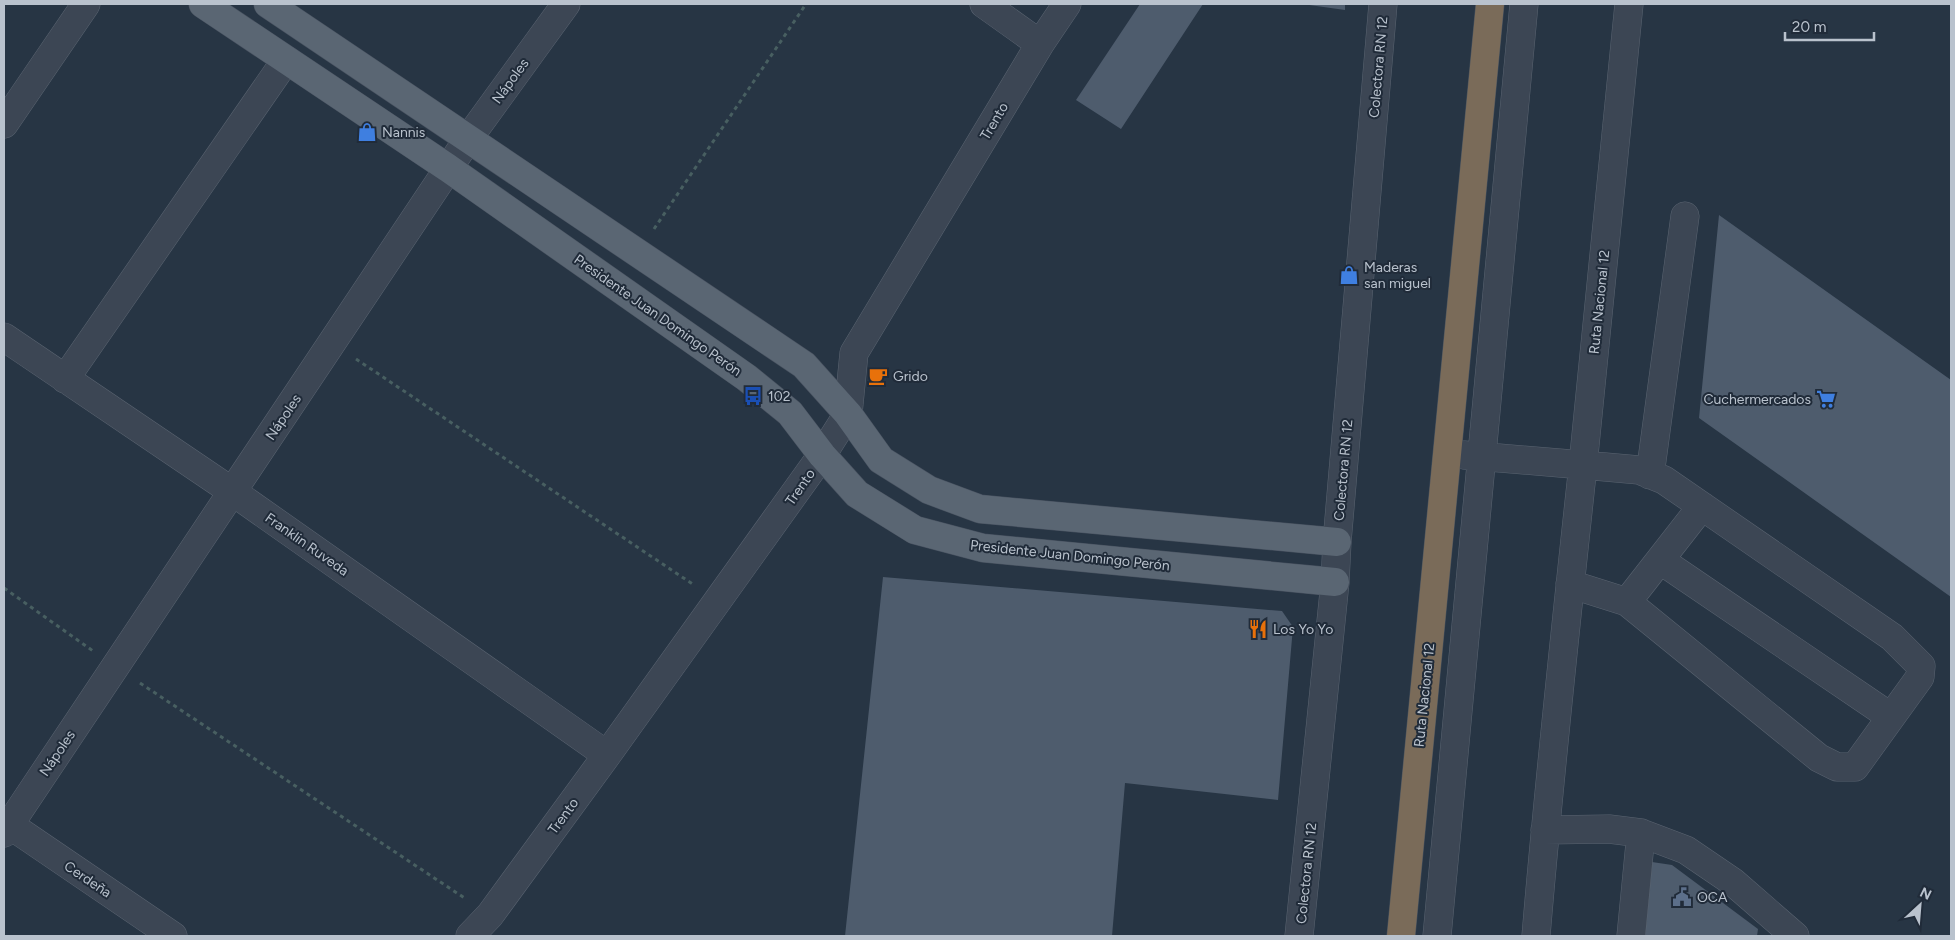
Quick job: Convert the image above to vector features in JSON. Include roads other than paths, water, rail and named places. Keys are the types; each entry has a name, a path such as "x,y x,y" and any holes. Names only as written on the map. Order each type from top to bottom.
{"highway":[{"name":"Ruta Nacional 12","path":"1401,936 1490,4"}],"main road":[{"name":"Presidente Juan Domingo Perón","path":"203,4 448,168 747,378 790,413 822,455 857,494 915,530 983,548 1335,582"},
{"path":"268,4 804,365 848,414 882,460 929,490 980,508 1337,542"}],"street":[{"path":"4,124 86,4"},
{"name":"Nápoles","path":"6,826 233,492 448,168 566,4"},
{"path":"984,4 1040,44"},
{"name":"Trento","path":"470,936 490,915 822,455 848,414 854,353 1040,44 1067,4"},
{"name":"Colectora RN 12","path":"1299,936 1335,582 1384,4"},
{"path":"1437,936 1524,4"},
{"name":"Ruta Nacional 12","path":"1536,936 1545,830 1629,4"},
{"path":"65,379 286,60"},
{"path":"1650,475 1686,216"},
{"name":"Franklin Ruveda","path":"4,337 233,492 607,755"},
{"path":"1448,454 1639,470 1664,480 1892,637 1921,666 1920,677 1855,767 1837,767 1819,758 1627,602 1570,584"},
{"path":"1627,602 1702,506"},
{"path":"1660,560 1891,717"},
{"name":"Cerdeña","path":"6,826 173,936"},
{"path":"1545,830 1609,829 1641,833 1686,850 1733,882 1794,936"},
{"path":"1631,936 1641,833"}],"place":[{"name":"Nannis","path":"367,132"},
{"name":"Maderas san miguel","path":"1349,275"},
{"name":"Grido","path":"878,376"},
{"name":"102","path":"753,396"},
{"name":"Cuchermercados","path":"1826,399"},
{"name":"Los Yo Yo","path":"1258,629"},
{"name":"OCA","path":"1682,897"}]}
